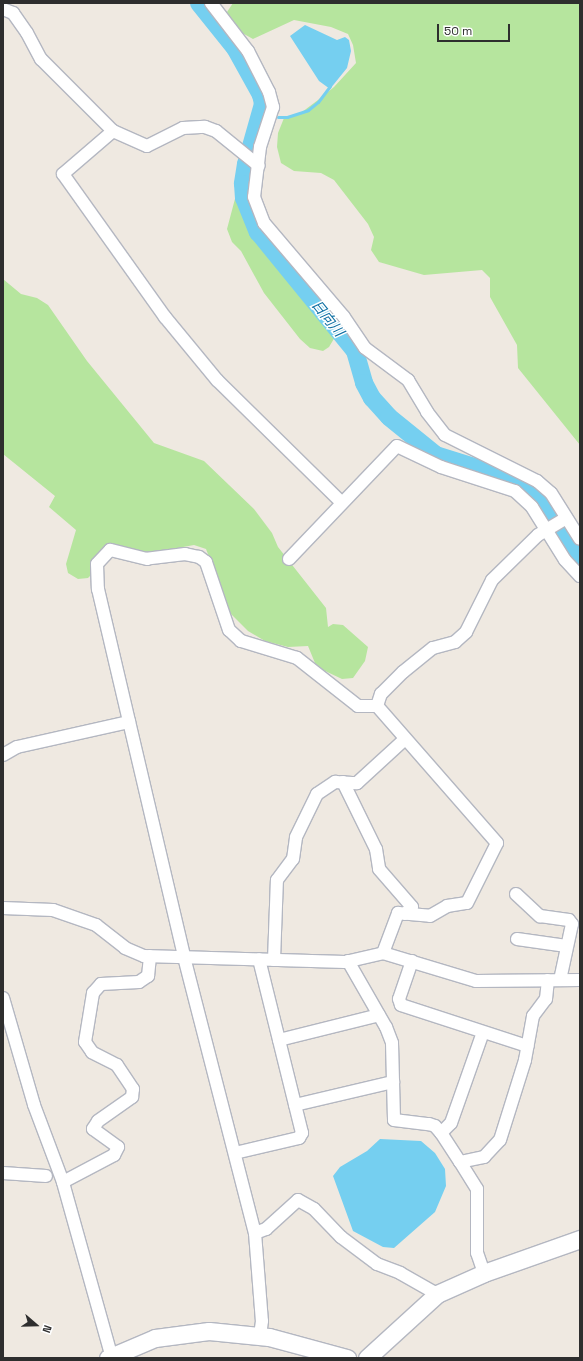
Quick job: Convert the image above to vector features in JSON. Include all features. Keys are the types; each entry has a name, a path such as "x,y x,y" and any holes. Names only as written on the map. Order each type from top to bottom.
{"street":[{"path":"211,3 248,51 269,92 273,107 262,141 254,198 264,223 344,317 365,348 408,380 427,412 445,435 537,481 551,493 580,539"},
{"path":"3,9 13,13 27,33 41,59 113,131 147,146 183,128 206,127 216,131 238,152 259,166"},
{"path":"113,131 63,174 165,317 217,380 342,503"},
{"path":"289,559 397,446 441,467 515,491 532,507 545,531 565,560 580,576"},
{"path":"377,706 381,694 403,672 433,648 455,642 466,632 492,580 545,531 566,518"},
{"path":"260,1335 262,1321 255,1233 184,957 129,722 96,572 97,564 110,550 147,559 185,554 199,557 206,562 229,630 241,641 297,658 358,706 377,706 497,843 467,903 447,906 430,916 398,913 383,953"},
{"path":"3,755 18,747 129,722"},
{"path":"274,960 277,880 292,858 296,837 317,794 329,784 343,782 357,783 405,739"},
{"path":"343,782 376,849 379,869 412,907 405,914"},
{"path":"460,1162 484,1157 500,1140 525,1060 533,1016 546,999 567,946 572,924 569,920 540,916 516,894"},
{"path":"3,908 53,910 96,925 125,948 150,956 348,961 383,953 476,981 580,980"},
{"path":"517,939 567,946"},
{"path":"63,1182 114,1154 118,1148 93,1129 98,1121 132,1097 133,1089 117,1065 92,1052 85,1042 93,993 101,984 139,982 148,976 150,956"},
{"path":"234,1153 299,1138 302,1134 259,959"},
{"path":"348,961 379,1015 392,1043 394,1120 429,1124 441,1133 477,1189 477,1253 484,1273"},
{"path":"412,961 399,999 401,1005 527,1046"},
{"path":"3,998 34,1105 63,1182 111,1357 155,1338 209,1330 260,1335 347,1358"},
{"path":"279,1040 379,1015"},
{"path":"441,1133 452,1123 483,1032"},
{"path":"295,1105 393,1082"},
{"path":"3,1173 46,1176"},
{"path":"255,1233 266,1229 298,1200 314,1209 341,1237 377,1264 400,1273 438,1294"},
{"path":"367,1358 438,1294 484,1273 580,1239"}],"green space":[{"path":"233,3 580,3 580,445 518,368 517,345 490,297 490,278 482,270 424,275 379,262 371,250 374,237 368,224 334,180 321,173 294,171 281,163 277,147 278,133 284,118 298,115 318,100 334,87 356,63 353,45 348,34 331,27 294,20 253,39 235,29 227,12"},
{"path":"236,195 254,230 311,298 331,327 335,337 329,347 323,351 310,348 300,339 264,293 241,251 232,242 227,229"},
{"path":"3,279 21,294 37,298 48,305 87,361 154,443 204,461 254,509 272,533 278,547 326,608 328,627 333,624 343,625 368,647 365,661 353,678 342,679 323,670 315,663 308,646 288,647 265,641 248,631 231,614 206,549 194,545 145,554 120,546 88,578 78,579 68,573 66,564 76,530 49,507 55,496 3,454"}],"water":[{"path":"305,25 337,40 345,37 349,40 351,51 347,68 330,89 319,81 290,36"},
{"path":"380,1139 421,1141 435,1153 445,1169 446,1186 435,1212 394,1248 383,1247 353,1231 333,1176 340,1167 367,1151"}],"waterway":[{"name":"日向川","path":"199,3 235,48 261,95 263,104 246,164 243,184 244,198 258,232 355,351 364,383 372,398 389,417 436,455 519,481 533,492 580,558"},
{"path":"278,117 287,117 308,110 318,102 330,86"}]}
